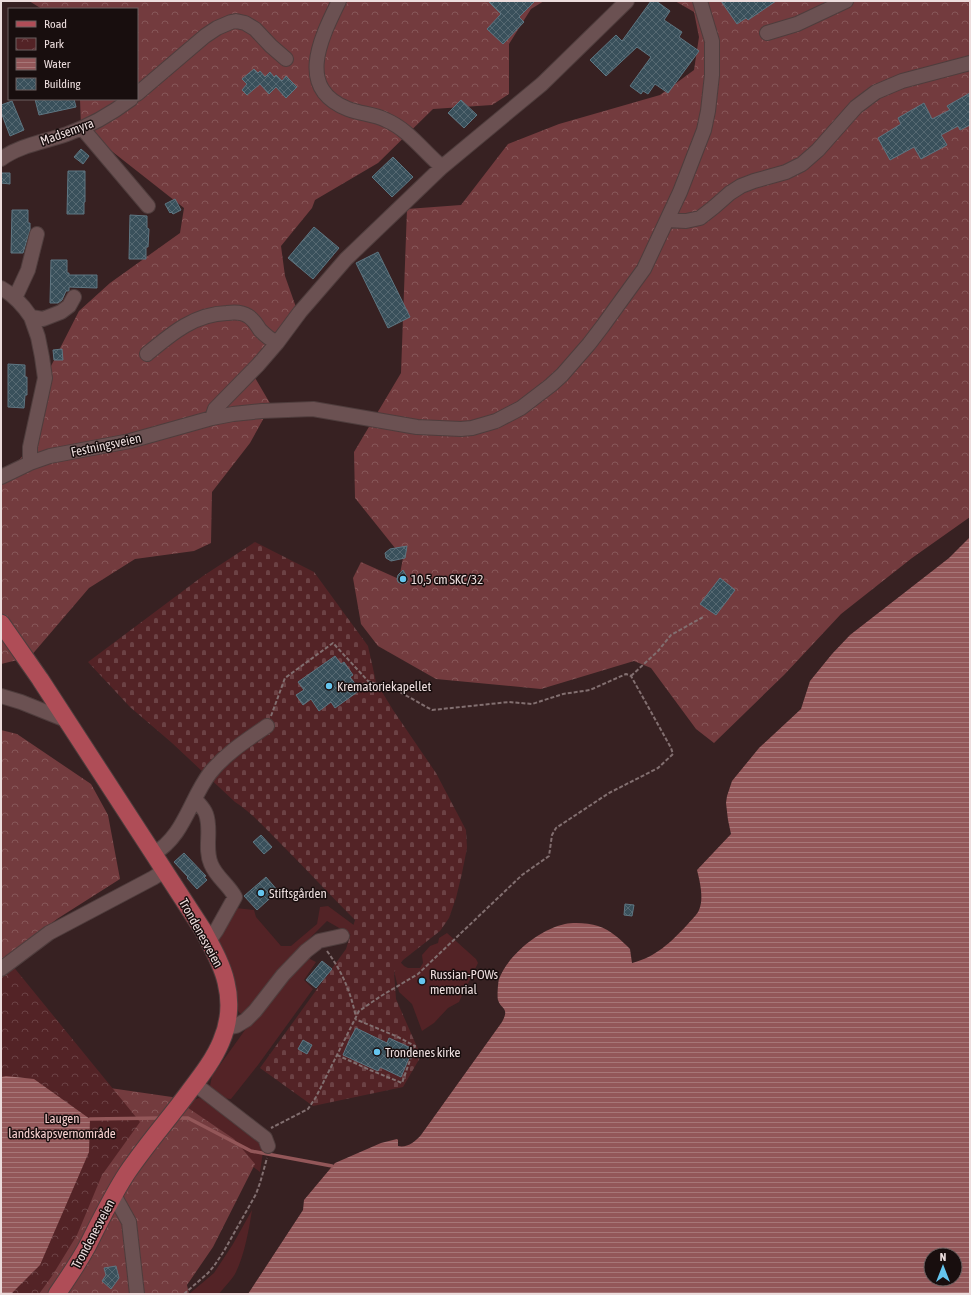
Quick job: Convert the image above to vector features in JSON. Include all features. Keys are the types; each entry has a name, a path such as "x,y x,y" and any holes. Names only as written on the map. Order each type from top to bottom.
{"main road":[{"name":"Trondenesveien","path":"1,623 66,720 209,941 227,984 228,1007 226,1028 216,1054 127,1173 79,1262 57,1294"}],"street":[{"path":"339,1 316,61 316,75 320,88 328,98 349,110 379,116 388,120 409,134 442,167"},
{"path":"212,418 215,409 258,365 277,343 300,312 346,259 442,167 542,84 628,1"},
{"name":"Festningsveien","path":"1,477 30,462 50,456 130,441 212,418 233,414 262,411 314,409 417,427 461,429 472,428 506,416 521,408 551,386 589,344 644,269 680,192 704,130 708,111 712,75 712,41 700,1"},
{"path":"767,33 797,24 846,1"},
{"path":"138,93 205,36 230,22 236,21 245,23 255,29 286,59"},
{"path":"667,220 686,221 700,218 714,208 730,193 741,186 786,172 802,164 818,150 856,107 876,92 902,81 970,63"},
{"name":"Madsemyra","path":"1,159 18,150 66,135 106,117 130,100"},
{"path":"82,128 148,206"},
{"path":"15,298 28,270 37,234"},
{"path":"1,288 15,298 26,309 31,317 37,333 42,357 45,378 30,447 30,462"},
{"path":"31,317 43,319 61,312 69,306 74,297"},
{"path":"147,354 169,335 194,320 225,313 241,313 248,315 265,334 277,343"},
{"path":"1,696 21,702 66,720"},
{"path":"153,854 165,847 171,840 210,773 223,758 267,726"},
{"path":"195,799 206,815 207,851 211,864 215,872 235,897 209,941"},
{"path":"1,969 49,933 154,878 164,871"},
{"path":"226,1028 236,1026 246,1020 298,958 319,941 342,936"},
{"path":"195,1084 260,1134 267,1141 268,1146"},
{"path":"114,1195 129,1222 137,1294"}],"path":[{"path":"924,1 943,1"},
{"path":"631,676 642,664 658,651 671,635 703,617"},
{"path":"260,1134 308,1109 316,1097 359,1011 418,974 522,875 549,856 552,835 556,828 609,793 658,768 673,754 631,676 626,674 590,690 563,694 532,704 508,702 432,710 398,691 368,681 333,643 285,678 267,726"},
{"path":"319,941 342,974 352,998 355,1013 357,1014"},
{"path":"337,1055 402,1082 415,1046 398,1037 355,1019"},
{"path":"184,1294 214,1266 228,1244 256,1194 264,1168 268,1146"}],"green space":[{"path":"29,1 544,1 531,9 509,44 509,94 492,105 433,109 378,163 315,200 312,208 281,246 285,276 297,310 251,371 271,405 250,443 212,492 211,543 194,551 135,559 89,588 30,657 1,664 1,470 10,470 36,441 51,366 79,311 110,283 180,233 184,208 81,127 80,100 138,100 138,8 40,8"},
{"path":"675,1 970,1 970,517 912,558 841,614 784,675 714,743 696,729 651,668 634,661 541,689 436,679 378,646 361,624 353,578 361,562 399,579 403,558 355,498 354,452 401,373 407,209 461,205 508,144 559,124 660,95 694,70 699,37 694,12"},
{"path":"255,542 314,572 368,646 376,682 393,710 436,773 466,830 467,848 456,898 449,918 440,931 403,960 394,972 396,999 421,1056 403,1087 313,1106 260,1068 346,949 355,920 258,821 130,707 88,662 203,576"},
{"path":"1,730 17,734 91,784 108,815 120,879 57,919 1,963"},
{"path":"328,906 393,954 404,966 408,968 420,968 423,963 422,955 430,946 438,943 439,938 447,933 476,959 478,963 459,1002 448,1008 434,1023 422,1031 412,1004 399,992 391,958 327,921 296,952 316,962 304,980 313,989 258,1065 231,1099 222,1097 210,1086 212,1076 250,1023 238,1011 234,985 218,939 236,908 254,910 256,917 281,946 291,946 317,924 320,907"},
{"name":"Laugen landskapsvernområde","path":"12,965 140,1122 102,1175 77,1235 39,1294 1,1294 1,973"},
{"path":"1,1045 96,1086 172,1097 234,1139 255,1164 213,1247 187,1285 189,1294 11,1294"},
{"path":"199,1098 205,1100 264,1145 260,1172 181,1114 193,1100"},
{"path":"252,1210 244,1252 232,1279 219,1294 189,1294 214,1273 233,1244"}],"water":[{"path":"970,537 970,1294 248,1294 303,1210 304,1200 335,1163 381,1143 397,1139 398,1146 408,1145 421,1135 502,1022 505,1011 498,1000 499,979 503,970 517,952 526,944 545,931 555,927 573,923 590,924 607,930 623,942 630,949 632,963 656,953 669,943 687,925 697,914 701,901 701,890 697,870 731,834 726,803 732,781 759,748 801,709 810,681 850,635 949,558"},
{"path":"6,1076 34,1079 90,1119 89,1152 40,1265 11,1294 1,1294 1,1077"}],"building":[{"path":"488,1 535,1 519,17 524,22 503,44 487,29 501,14"},
{"path":"651,1 656,1 670,11 664,20 682,32 679,37 699,51 668,93 655,84 648,94 643,91 641,94 630,86 651,57 637,47 606,76 590,60 616,35 622,41"},
{"path":"721,1 776,1 748,20 746,18 737,24"},
{"path":"254,69 258,73 260,71 265,77 270,72 274,77 276,75 282,81 286,76 297,87 286,98 276,87 269,94 260,84 247,95 242,90 247,84 242,79"},
{"path":"970,93 970,125 960,130 958,126 941,135 947,145 921,159 914,147 890,160 878,138 901,124 898,118 924,103 932,119 950,110 947,106"},
{"path":"35,100 74,100 76,107 39,115"},
{"path":"461,100 477,115 464,128 448,113"},
{"path":"12,101 24,130 10,136 1,112 1,105"},
{"path":"81,149 89,156 83,164 74,157"},
{"path":"393,157 413,177 392,197 372,177"},
{"path":"68,171 85,171 84,214 67,214"},
{"path":"1,173 10,173 10,184 1,183"},
{"path":"175,199 181,210 173,214 171,212 170,213 165,204"},
{"path":"12,210 28,210 28,223 30,223 30,230 23,253 11,253"},
{"path":"130,215 147,216 147,228 149,229 146,259 129,259"},
{"path":"314,227 339,248 313,279 288,258"},
{"path":"378,252 410,317 388,328 356,263"},
{"path":"51,260 67,260 67,273 69,273 69,275 97,275 97,288 69,287 69,291 66,291 62,300 58,303 50,303"},
{"path":"62,349 63,360 54,360 53,350"},
{"path":"8,364 25,365 27,395 25,395 24,408 8,407"},
{"path":"407,546 405,558 391,561 386,558 385,553 390,549"},
{"name":"10,5 cm SKC/32","path":"403,570 408,579 406,583 402,584 398,582 397,579 398,575"},
{"path":"720,578 735,590 716,615 700,604"},
{"name":"Krematoriekapellet","path":"335,656 341,664 344,662 353,675 350,677 360,690 335,708 331,702 319,711 311,699 303,705 296,695 304,690 298,682"},
{"path":"261,835 272,847 264,854 253,842"},
{"path":"184,853 206,876 204,877 207,880 197,889 174,862"},
{"name":"Stiftsgården","path":"266,877 278,891 257,910 244,896"},
{"path":"625,904 634,905 632,916 624,915"},
{"path":"322,961 332,969 316,988 306,980"},
{"name":"Trondenes kirke","path":"356,1028 387,1043 389,1038 411,1048 407,1055 410,1056 401,1077 380,1067 378,1071 343,1055"},
{"path":"303,1040 312,1045 307,1054 298,1049"},
{"path":"116,1266 119,1278 111,1289 102,1281 106,1275 104,1268"}],"waterway":[{"path":"90,1119 161,1118"},
{"path":"175,1118 188,1118 251,1151 332,1166"}],"place":[{"name":"10,5 cm SKC/32","path":"403,579"},
{"name":"Krematoriekapellet","path":"329,686"},
{"name":"Stiftsgården","path":"261,893"},
{"name":"Russian-POWs memorial","path":"422,981"},
{"name":"Trondenes kirke","path":"377,1052"}]}
